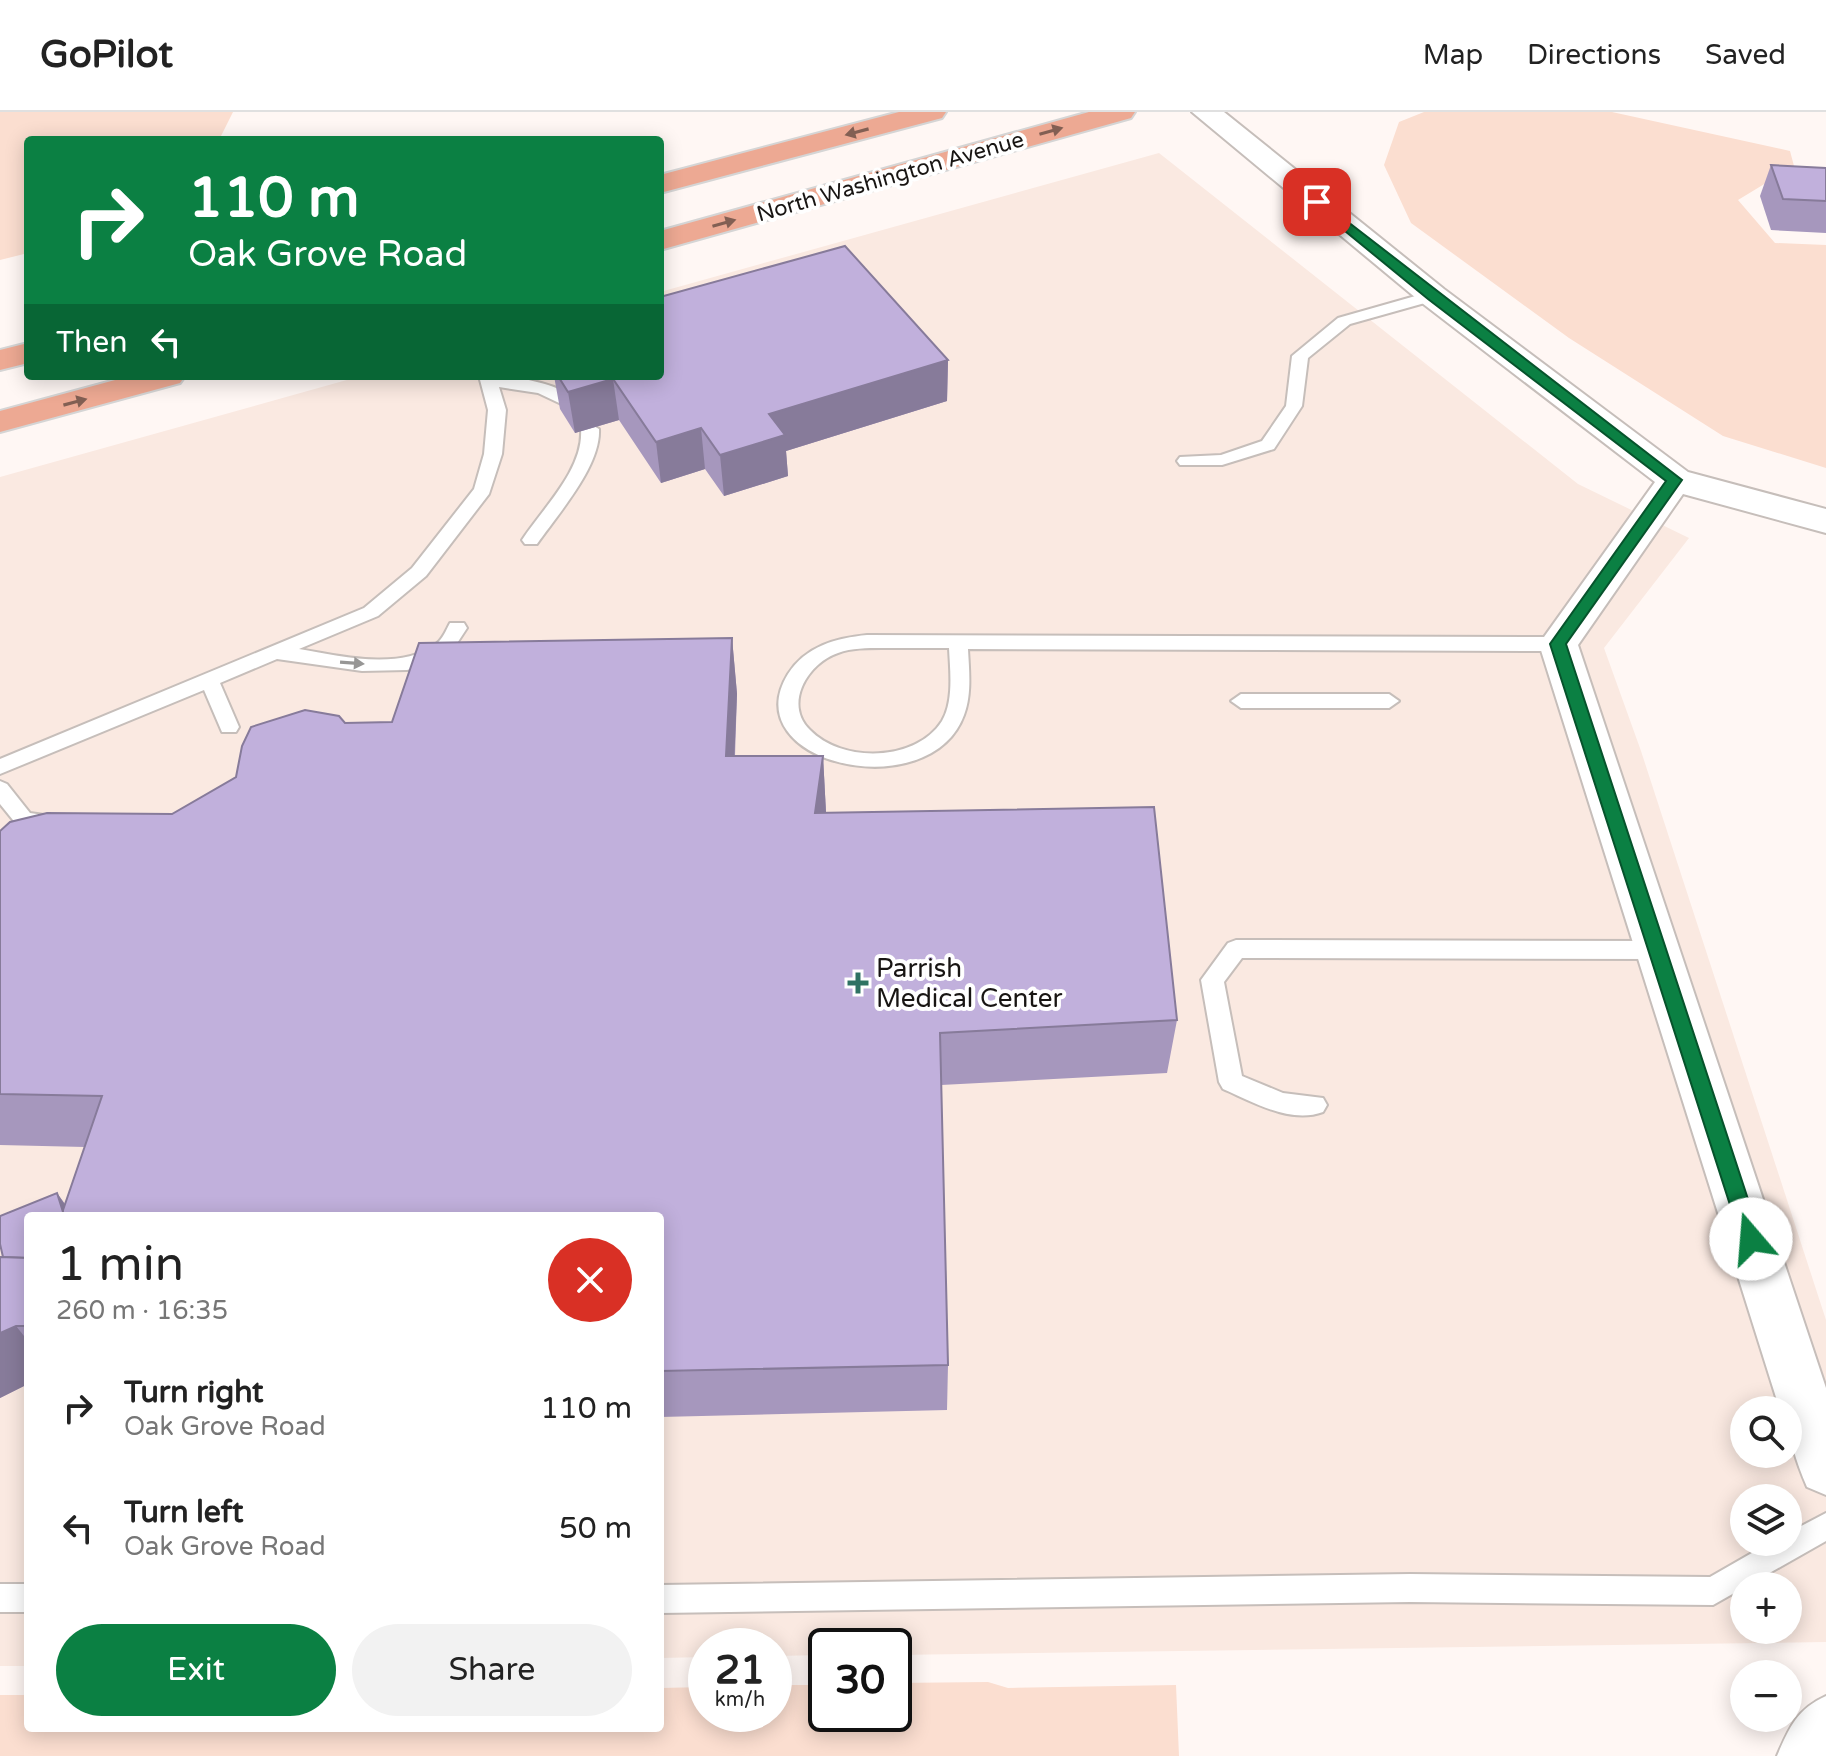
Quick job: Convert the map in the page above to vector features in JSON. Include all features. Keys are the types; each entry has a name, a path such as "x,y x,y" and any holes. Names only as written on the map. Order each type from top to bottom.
{"main road":[{"name":"North Washington Avenue","path":"664,183 932,112"},
{"name":"North Washington Avenue","path":"664,240 1121,112"},
{"path":"0,360 24,354"},
{"path":"0,422 153,380"}],"street":[{"path":"1206,112 1433,296 1675,480 1826,521"},
{"path":"1675,480 1558,644 1826,1469"},
{"path":"1807,1756 1826,1726"}],"lane":[{"path":"1186,461 1222,460 1268,445 1294,406 1300,356 1344,321 1433,296"},
{"path":"0,767 371,612 419,572 483,490 493,454 497,410 489,380"},
{"path":"501,380 555,392 574,405"},
{"path":"531,540 588,455 593,436 590,429"},
{"path":"275,652 354,664 412,662 444,649 457,628"},
{"path":"958,642 957,708 949,727 932,743 908,755 880,760 839,755 804,737 791,720 787,700 792,680 807,663 827,650 853,642 881,641 1558,644"},
{"path":"209,679 229,727"},
{"path":"1241,701 1389,701"},
{"path":"0,789 24,820 70,823"},
{"path":"1315,1105 1281,1103 1231,1082 1212,980 1236,949 1657,950"},
{"path":"664,1599 1410,1588 1713,1591 1826,1526"},
{"path":"0,1598 24,1598"}],"shaded area":[{"path":"0,112 233,112 221,136 24,136 24,254 0,260"},
{"path":"1424,112 1612,112 1790,151 1794,166 1738,200 1775,243 1826,245 1826,468 1723,436 1569,338 1411,223 1384,165 1399,122"},
{"name":"Parrish Medical Center","path":"1159,153 1578,484 1689,538 1604,648 1641,751 1826,1320 1826,1642 1802,1642 1802,1572 1730,1572 1730,1643 912,1655 912,1628 808,1628 808,1655 792,1656 792,1628 688,1628 688,1657 664,1658 664,1212 24,1212 24,1666 0,1666 0,477 347,380 664,380 664,291"},
{"path":"988,1682 1008,1688 1176,1685 1179,1756 0,1756 0,1695 24,1695 24,1732 664,1732 664,1688 688,1687 688,1732 792,1732 792,1685 808,1685 808,1732 912,1732 912,1683"}],"building":[{"path":"1771,165 1826,168 1826,201 1783,199"},
{"path":"845,246 948,360 769,414 785,435 720,455 701,428 656,442 614,380 664,380 664,296"},
{"path":"560,380 610,380 568,392"},
{"path":"732,638 726,756 823,756 815,813 1154,807 1177,1020 940,1033 948,1365 664,1371 664,1212 62,1212 102,1096 0,1094 0,831 10,822 47,813 172,814 236,777 242,746 251,727 305,710 339,716 345,723 392,722 419,643"},
{"path":"57,1193 63,1212 24,1212 24,1258 3,1257 0,1216"},
{"path":"0,1257 24,1258 24,1326 0,1333"}],"place":[{"name":"Parrish Medical Center","path":"858,983"}],"route":[{"path":"1317,202 1433,296 1675,480 1558,644 1751,1239"}]}
